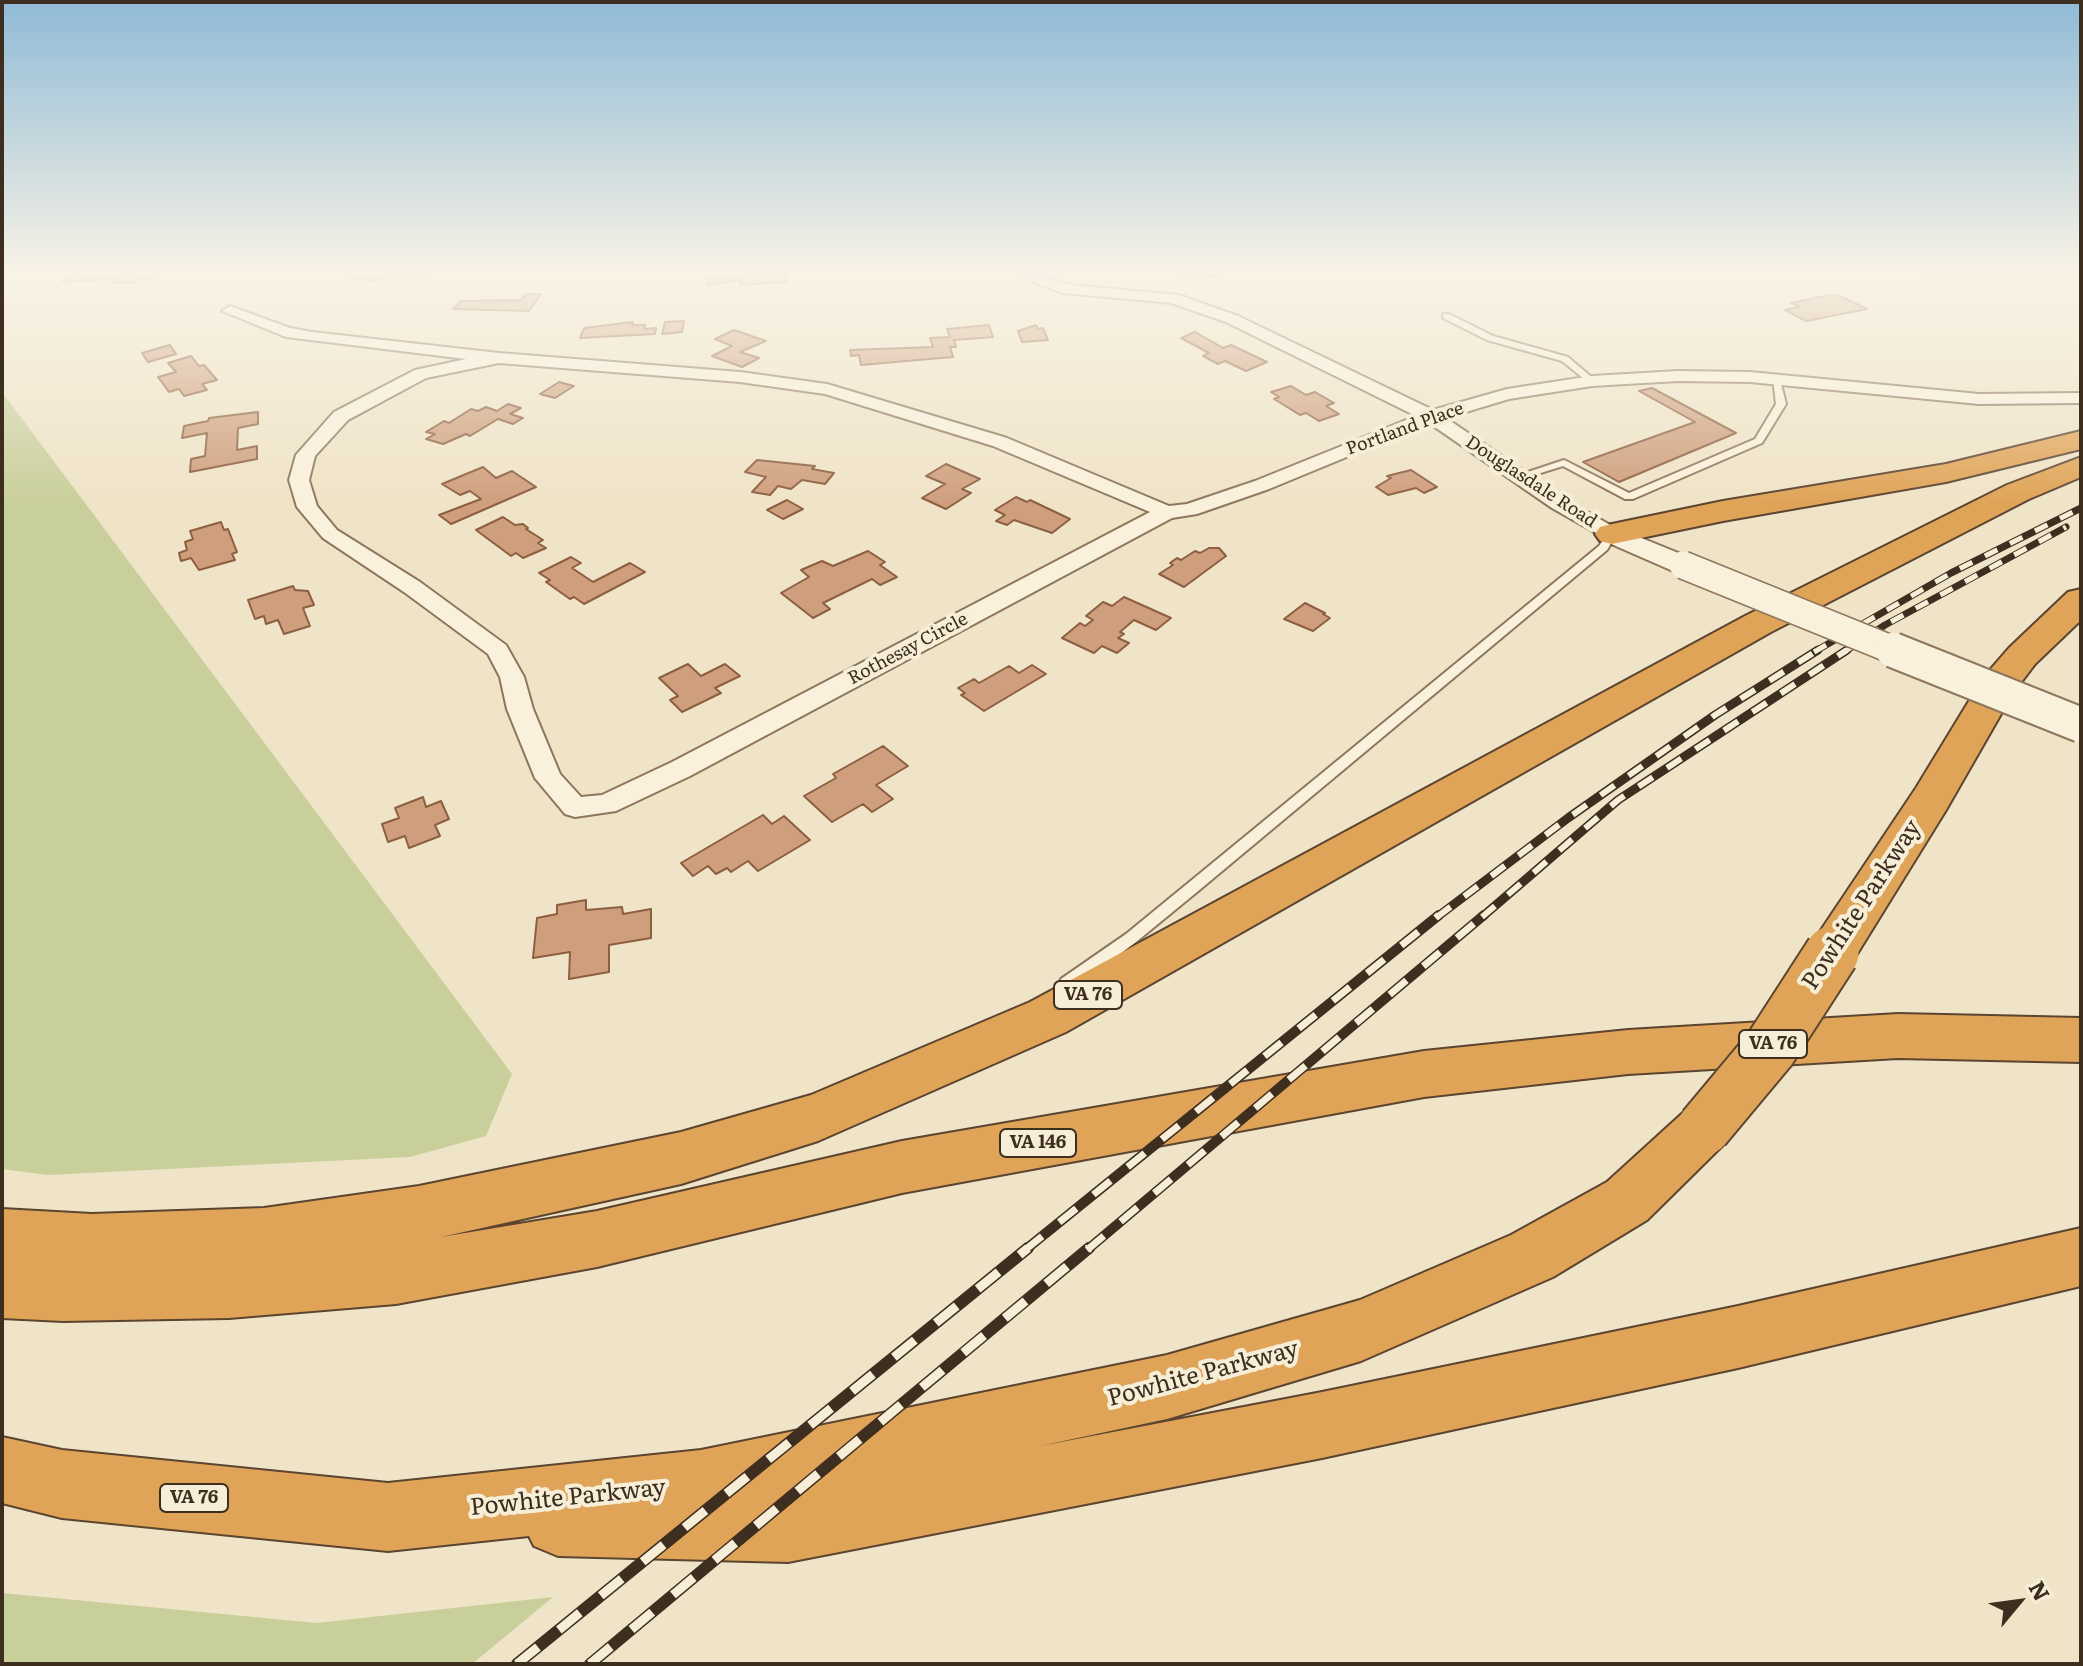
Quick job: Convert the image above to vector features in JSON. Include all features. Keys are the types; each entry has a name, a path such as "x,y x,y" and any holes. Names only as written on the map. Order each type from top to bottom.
{"highway":[{"path":"1612,534 1723,511 1946,473 2081,440"},
{"name":"VA 76","path":"2,1237 92,1243 264,1236 419,1214 681,1158 818,1117 1048,1017 1758,624 2018,492 2081,466"},
{"name":"Powhite Parkway","path":"2,1470 62,1484 388,1517 701,1484 1197,1379 1361,1330 1532,1256 1627,1201 1704,1128 1770,1049 1931,799 1997,687 2064,622 2081,600"},
{"name":"VA 146","path":"2,1288 63,1291 229,1288 396,1274 597,1239 902,1167 1424,1074 1628,1052 1882,1037 2081,1040"},
{"path":"388,1517 788,1528 1352,1419 1738,1337 2081,1257"}],"street":[{"name":"Rothesay Circle","path":"431,348 499,358 740,377 827,389 1000,442 1167,512"},
{"path":"421,374 431,348"},
{"name":"Douglasdale Road","path":"1293,348 1431,416 1518,477 1612,534 2081,725"},
{"name":"Rothesay Circle","path":"499,358 421,374 341,416 306,455 299,480 307,507 330,534 412,587 498,650 512,677 520,709 548,778 575,807 606,804 681,769 1167,512"},
{"name":"Portland Place","path":"1167,512 1190,510 1262,485 1431,416 1507,394 1592,381 1678,376 1776,380 1979,399 2081,398"}],"lane":[{"path":"1525,348 1565,359 1592,381"},
{"path":"1518,477 1564,463 1629,497 1759,441 1781,404 1776,380"},
{"path":"1051,995 1131,938 1180,898 1603,548 1612,534"},
{"path":"961,1054 1038,1003"}],"green space":[{"path":"2,392 512,1074 486,1136 410,1157 47,1175 2,1169"},
{"path":"2,1593 317,1623 553,1597 472,1664 2,1664"}],"building":[{"path":"172,348 176,354 148,362 142,353"},
{"path":"729,348 750,348 740,352 759,358 742,367 712,356"},
{"path":"950,348 953,357 861,365 859,355 851,356 850,350"},
{"path":"1199,348 1237,348 1267,362 1246,371 1225,361 1218,364 1203,356 1209,353"},
{"path":"191,356 217,380 202,384 207,390 184,396 179,389 169,392 158,377 176,372 168,363"},
{"path":"559,382 574,386 555,398 540,394"},
{"path":"1291,386 1306,395 1315,392 1334,403 1326,406 1339,414 1319,421 1306,413 1300,415 1274,399 1279,397 1271,392"},
{"path":"1652,388 1736,433 1619,482 1583,462 1695,422 1639,391"},
{"path":"508,404 521,408 510,414 523,418 513,424 498,419 470,436 466,434 443,444 426,439 435,434 426,432 444,421 449,423 471,409 478,411 486,407 497,411"},
{"path":"258,412 258,424 238,428 237,450 257,446 257,459 190,472 191,459 205,456 207,433 182,438 184,426 208,421 209,418"},
{"path":"757,460 815,466 812,469 834,473 825,484 802,480 791,489 778,486 770,495 752,492 766,477 745,472"},
{"path":"946,464 980,479 962,489 971,493 946,509 922,498 945,484 926,476"},
{"path":"483,467 496,478 512,471 536,487 451,524 439,515 481,499 470,491 460,495 442,484"},
{"path":"1411,470 1437,487 1424,493 1416,488 1388,495 1376,487 1391,478 1387,476"},
{"path":"1016,497 1027,502 1030,500 1070,519 1052,533 1014,520 1007,525 996,521 1005,515 995,510"},
{"path":"787,500 803,509 783,519 767,510"},
{"path":"503,517 515,525 523,524 543,540 538,543 546,548 523,558 516,553 511,556 476,530"},
{"path":"221,522 224,530 228,529 237,552 232,554 235,560 199,570 191,558 181,561 179,553 187,550 185,542 193,539 190,531"},
{"path":"1209,548 1219,548 1226,556 1184,587 1159,574 1173,565 1170,563 1177,558 1181,560 1195,551 1200,553"},
{"path":"868,551 885,562 880,565 897,577 880,585 872,579 823,603 830,609 813,618 781,593 809,577 801,570 822,561 833,566"},
{"path":"571,557 581,563 572,568 593,582 630,563 645,572 584,604 574,597 570,599 539,573"},
{"path":"293,586 295,590 308,591 314,605 303,608 310,626 284,634 278,620 266,624 264,616 255,619 248,600"},
{"path":"1124,597 1171,618 1156,630 1134,620 1120,632 1124,634 1118,638 1129,643 1117,653 1102,646 1094,653 1062,638 1080,623 1085,626 1093,620 1086,616 1103,602 1112,606"},
{"path":"1305,603 1330,618 1313,631 1284,619"},
{"path":"688,664 701,676 725,664 740,676 715,688 721,693 682,712 670,700 678,696 659,678"},
{"path":"1032,665 1046,674 984,711 961,695 965,693 958,688 974,679 979,683 1009,666 1019,673"},
{"path":"883,746 908,766 876,785 893,799 872,812 863,804 832,822 804,796 836,778 833,774"},
{"path":"423,797 426,807 441,801 449,819 435,825 440,836 409,848 405,836 388,842 382,824 399,818 395,808"},
{"path":"763,815 772,824 784,816 810,840 758,871 748,861 731,872 727,868 716,874 708,866 693,876 681,863"},
{"path":"586,900 586,910 622,907 623,914 651,909 651,938 609,945 609,972 569,979 570,952 533,958 537,918 557,914 557,905"}],"railway":[{"path":"1814,652 1951,573 2081,508"},
{"path":"1844,652 1885,625 2066,527"},
{"path":"1437,917 1568,818 1715,715 1818,650"},
{"path":"1482,917 1618,800 1847,650"},
{"path":"1025,1250 1439,915"},
{"path":"1087,1250 1484,915"},
{"path":"517,1664 1028,1248"},
{"path":"590,1664 1089,1248"}]}
